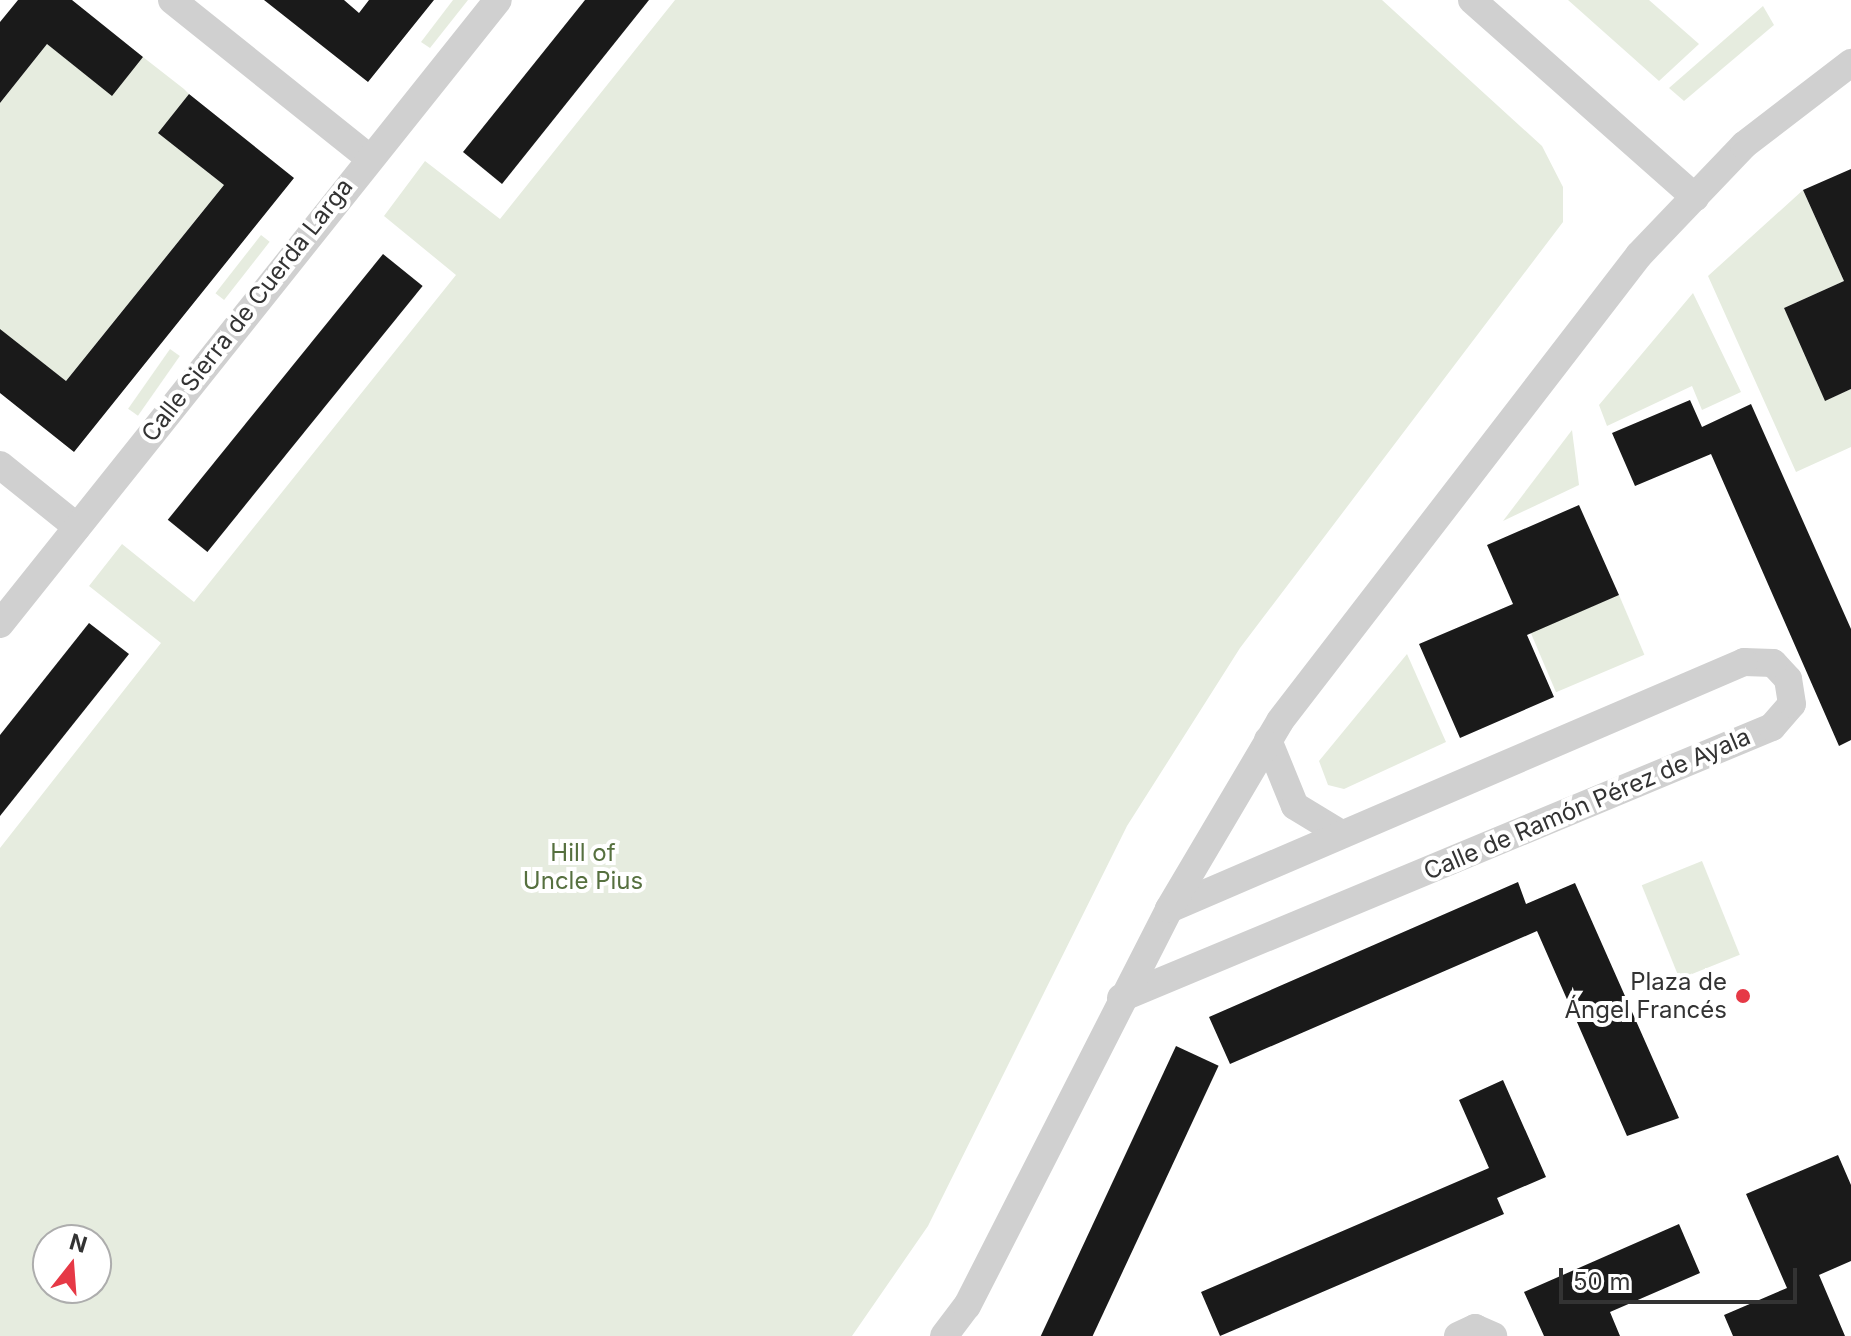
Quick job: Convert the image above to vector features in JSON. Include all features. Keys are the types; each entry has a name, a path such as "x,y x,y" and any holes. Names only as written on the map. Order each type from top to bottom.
{"street":[{"path":"172,0 368,157"},
{"name":"Calle Sierra de Cuerda Larga","path":"0,624 368,157 498,0"},
{"path":"1472,0 1695,197"},
{"path":"944,1336 967,1306 1121,998 1169,909 1268,740 1454,488 1639,255 1744,145 1851,63"},
{"path":"0,465 77,527"},
{"name":"Calle de Ramón Pérez de Ayala","path":"1121,998 1772,727 1792,704 1788,679 1773,663 1744,662 1169,909"},
{"path":"1268,740 1295,806 1341,834"},
{"path":"1458,1336 1475,1328 1493,1336"}],"green space":[{"path":"453,0 468,0 430,48 421,42"},
{"name":"Hill of Uncle Pius","path":"675,0 1382,0 1542,146 1563,187 1563,222 1240,648 1127,826 928,1226 852,1336 0,1336 0,848 161,643 89,586 122,544 194,602 456,275 384,216 425,161 500,219"},
{"path":"1568,0 1649,0 1699,44 1659,81"},
{"path":"1763,6 1774,25 1684,101 1669,88"},
{"path":"47,44 112,95 143,57 184,89 189,94 159,133 224,185 66,381 0,330 0,103"},
{"path":"1803,190 1844,281 1784,308 1826,400 1851,389 1851,447 1796,472 1708,276"},
{"path":"261,235 270,242 224,300 215,293"},
{"path":"1693,293 1741,392 1702,410 1692,386 1607,426 1599,405"},
{"path":"170,349 180,356 138,416 128,409"},
{"path":"1572,430 1579,485 1503,521"},
{"path":"1619,595 1644,655 1556,692 1531,633"},
{"path":"1407,654 1446,742 1344,789 1328,785 1319,761"},
{"path":"1702,861 1740,955 1680,979 1642,885"}],"building":[{"path":"18,0 72,0 143,57 112,96 47,44 0,103 0,22"},
{"path":"264,0 344,0 359,13 369,0 434,0 368,82"},
{"path":"585,0 649,0 502,184 463,152"},
{"path":"189,94 294,178 74,452 0,393 0,329 66,381 224,185 158,133"},
{"path":"1851,169 1851,389 1825,401 1784,308 1844,281 1803,190"},
{"path":"383,254 423,286 207,552 168,520"},
{"path":"1690,400 1702,427 1751,404 1851,629 1851,740 1839,746 1711,454 1635,486 1612,433"},
{"path":"1579,505 1619,595 1527,635 1554,697 1460,738 1419,644 1513,604 1487,545"},
{"path":"89,623 129,654 0,816 0,735"},
{"path":"1518,882 1526,904 1575,883 1679,1118 1627,1136 1537,931 1230,1064 1209,1017"},
{"path":"1176,1046 1219,1066 1093,1336 1041,1336"},
{"path":"1503,1080 1546,1177 1497,1198 1504,1214 1220,1336 1201,1292 1489,1168 1459,1100"},
{"path":"1838,1155 1851,1185 1851,1261 1819,1275 1845,1336 1733,1336 1724,1315 1787,1288 1746,1194"},
{"path":"1679,1224 1700,1273 1610,1312 1620,1336 1544,1336 1524,1292"}],"place":[{"name":"Plaza de Ángel Francés","path":"1743,996"}]}
